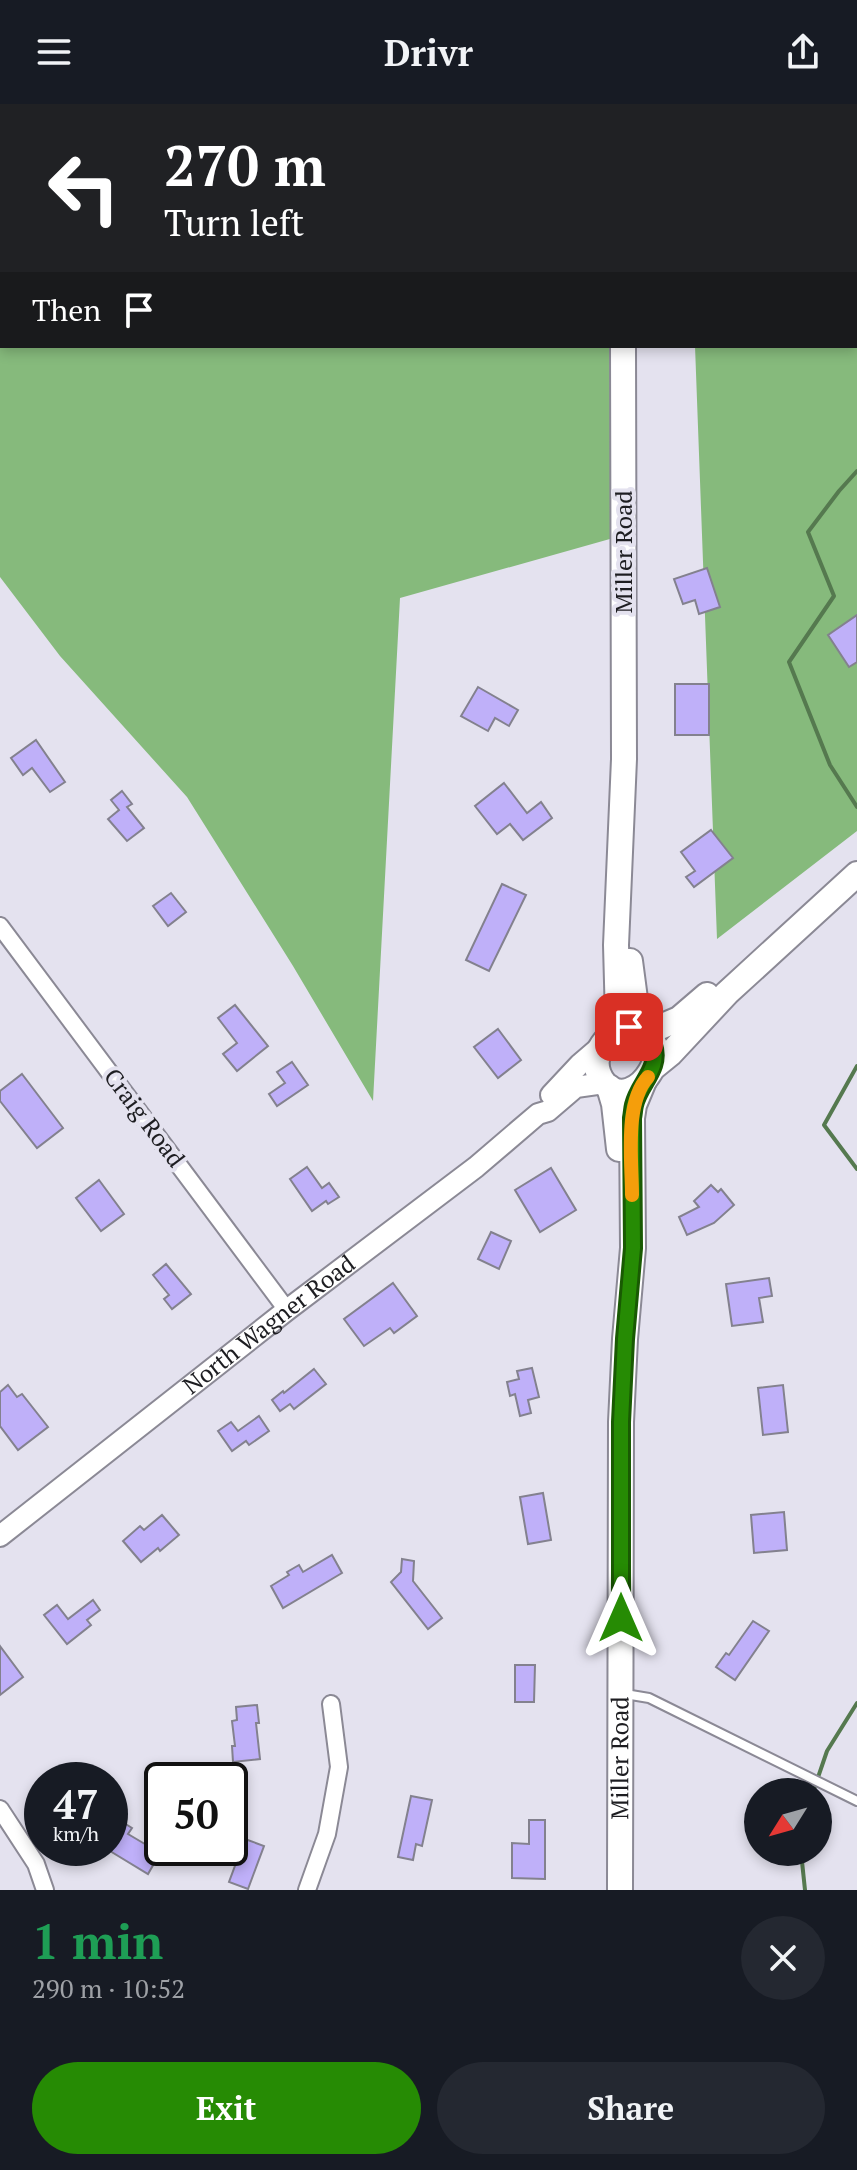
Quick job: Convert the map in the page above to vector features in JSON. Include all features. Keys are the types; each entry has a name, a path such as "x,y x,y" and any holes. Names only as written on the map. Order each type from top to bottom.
{"main road":[{"name":"Miller Road","path":"608,1039 618,1019 616,945 624,759 623,348"},
{"name":"Miller Road","path":"624,759 628,781 631,973 643,1031"},
{"path":"857,865 839,877 679,1019 643,1031 629,1027 608,1039 597,1056 599,1074 607,1085 622,1092 649,1074 727,993 857,874"},
{"path":"643,1031 656,1057 649,1074"},
{"name":"Miller Road","path":"620,1890 621,1422 633,1248 632,1118 634,1105 649,1074"},
{"name":"Miller Road","path":"607,1085 614,1104 619,1142 621,1296 625,1339"}],"street":[{"name":"Craig Road","path":"0,926 287,1310"},
{"name":"North Wagner Road","path":"538,1114 540,1106 608,1039"},
{"name":"North Wagner Road","path":"2,1530 476,1167 538,1114 548,1111 576,1087 607,1085"},
{"path":"307,1890 327,1834 339,1767 331,1704"},
{"path":"0,1809 36,1864 45,1890"}],"lane":[{"path":"621,1693 649,1698 857,1801"}],"green space":[{"path":"0,348 623,348 624,535 400,598 373,1101 187,797 60,656 0,577"},
{"path":"695,348 857,348 857,831 717,939"}],"building":[{"path":"707,568 720,607 699,614 695,600 683,604 674,579"},
{"path":"857,615 857,662 849,667 828,635"},
{"path":"675,684 709,684 709,735 675,735"},
{"path":"478,687 518,710 509,726 495,718 488,731 461,716"},
{"path":"36,740 65,782 50,792 32,768 23,775 11,758"},
{"path":"504,783 527,813 541,802 552,818 523,840 510,824 497,834 475,806"},
{"path":"122,791 132,804 127,807 144,828 127,841 108,819 119,810 111,800"},
{"path":"711,830 733,858 694,887 686,877 695,871 681,852"},
{"path":"502,884 526,895 489,971 466,960"},
{"path":"171,893 186,912 168,926 153,906"},
{"path":"235,1005 268,1046 237,1071 223,1054 237,1043 218,1018"},
{"path":"498,1029 521,1060 498,1078 474,1047"},
{"path":"292,1062 308,1085 277,1106 269,1094 285,1083 277,1072"},
{"path":"22,1074 63,1128 37,1148 0,1101 0,1091"},
{"path":"307,1167 322,1188 329,1183 339,1197 328,1204 326,1201 312,1211 290,1179"},
{"path":"551,1168 576,1210 540,1232 515,1190"},
{"path":"99,1180 124,1214 101,1231 76,1198"},
{"path":"711,1185 718,1192 721,1189 734,1205 714,1223 687,1235 679,1217 699,1207 694,1201"},
{"path":"491,1232 511,1241 499,1269 478,1259"},
{"path":"166,1264 191,1294 172,1309 164,1299 169,1295 153,1275"},
{"path":"769,1278 772,1296 759,1298 763,1322 732,1326 726,1284"},
{"path":"393,1283 417,1316 394,1333 390,1328 364,1346 344,1319"},
{"path":"532,1368 539,1397 528,1400 531,1413 520,1416 515,1394 510,1396 507,1382 519,1379 517,1371"},
{"path":"314,1369 326,1384 294,1409 290,1404 280,1411 272,1400"},
{"path":"8,1385 17,1397 22,1394 48,1427 18,1450 0,1426 0,1392"},
{"path":"783,1385 788,1432 763,1435 758,1388"},
{"path":"259,1416 269,1431 249,1445 246,1441 232,1451 218,1431 231,1422 238,1431"},
{"path":"543,1493 551,1540 528,1544 520,1497"},
{"path":"784,1512 787,1550 754,1553 751,1515"},
{"path":"162,1515 179,1535 141,1562 123,1541 140,1526 144,1530"},
{"path":"332,1555 342,1573 283,1608 271,1586 299,1565 303,1572"},
{"path":"402,1559 414,1561 413,1581 442,1618 428,1629 391,1582 401,1572"},
{"path":"93,1600 100,1610 87,1620 91,1625 67,1644 44,1615 57,1605 68,1619"},
{"path":"753,1621 769,1631 735,1680 716,1667 726,1653 729,1655"},
{"path":"0,1646 23,1677 0,1695"},
{"path":"515,1665 535,1665 534,1702 515,1702"},
{"path":"257,1705 260,1759 233,1762 232,1721 237,1720 236,1707"},
{"path":"411,1796 432,1800 422,1846 416,1844 413,1860 398,1857"},
{"path":"529,1820 545,1820 545,1879 512,1878 512,1843 529,1844"},
{"path":"128,1834 144,1844 144,1866 153,1866 148,1874 128,1862"},
{"path":"248,1840 264,1846 248,1889 229,1882 235,1866 248,1866"}],"waterway":[{"path":"857,471 808,532 834,596 789,662 830,765 857,807"},
{"path":"857,1066 824,1125 857,1169"},
{"path":"818,1778 827,1751 857,1703"},
{"path":"802,1866 805,1890"}],"slow traffic":[{"path":"632,1195 634,1105 648,1077"}],"route":[{"path":"621,1618 621,1422 633,1248 632,1118 634,1105 656,1057 646,1033 629,1027"}]}
